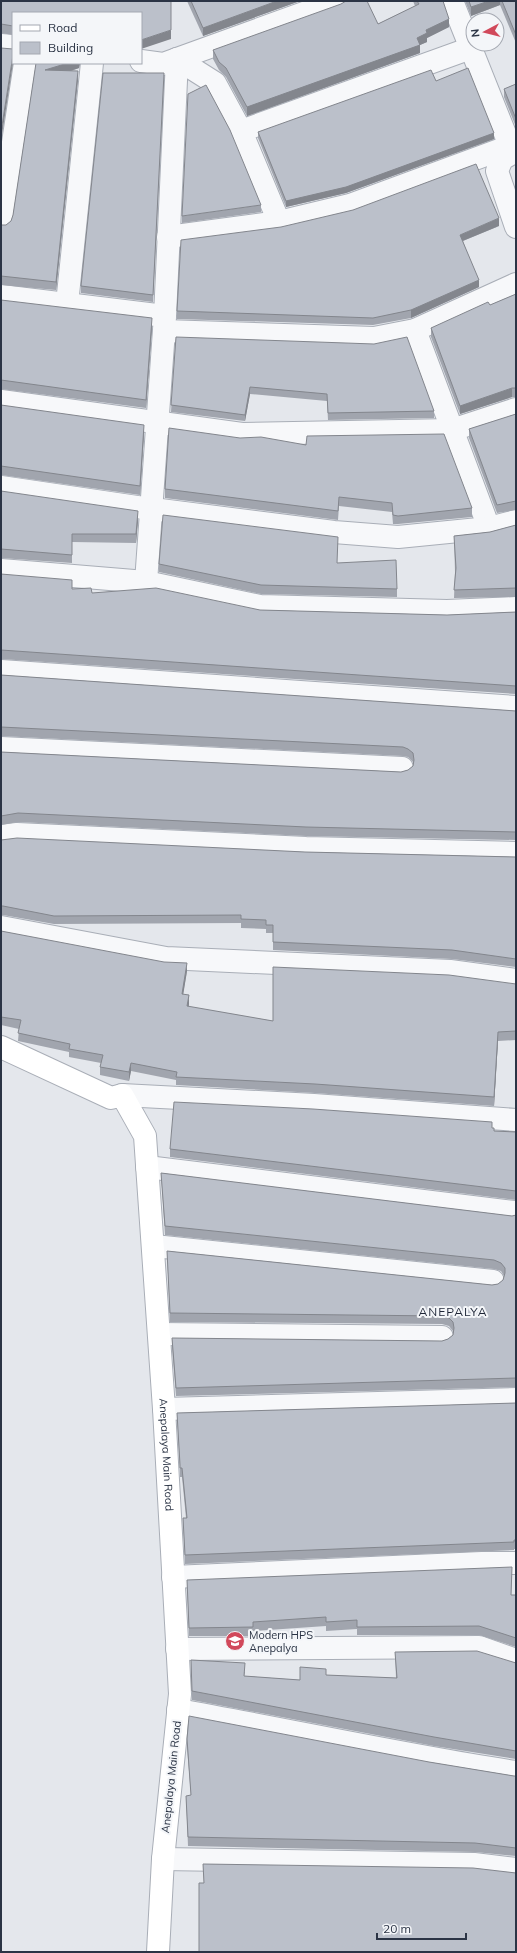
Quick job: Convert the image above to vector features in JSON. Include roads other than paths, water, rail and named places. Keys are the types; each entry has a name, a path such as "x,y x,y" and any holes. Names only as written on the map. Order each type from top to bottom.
{"street":[{"path":"142,61 163,64 338,1"},
{"path":"452,1 465,33"},
{"path":"1,45 12,46"},
{"path":"241,131 465,50"},
{"path":"473,52 510,146 509,155 502,159 497,171 516,227"},
{"path":"177,59 214,83 241,131 279,222"},
{"path":"146,582 164,324 177,59"},
{"path":"1,222 25,64"},
{"path":"67,304 92,64"},
{"path":"168,237 279,222 350,205 510,146"},
{"path":"1,296 67,304 164,324 374,338 415,330 516,284"},
{"path":"415,330 489,528"},
{"path":"1,401 242,434 452,430 516,409"},
{"path":"1,487 334,532 398,537 489,528 516,521"},
{"path":"1,570 146,582 260,606 447,611 516,608"},
{"path":"1,672 516,707"},
{"path":"1,748 402,768"},
{"path":"1,836 17,834 306,848 516,853"},
{"path":"1,927 166,958 450,971 516,980"},
{"path":"1,1047 111,1098 122,1095 314,1105 516,1120"},
{"name":"Anepalaya Main Road","path":"122,1095 145,1136 154,1246 180,1694 163,1859 158,1952"},
{"path":"147,1167 514,1212"},
{"path":"154,1246 493,1281"},
{"path":"159,1334 442,1337"},
{"path":"164,1409 516,1400"},
{"path":"173,1577 482,1563 516,1564"},
{"path":"177,1649 479,1647 516,1660"},
{"path":"178,1710 315,1734 442,1761 516,1772"},
{"path":"163,1859 474,1864 516,1869"}],"place":[{"name":"Modern HPS Anepalya","path":"235,1641"}],"district":[{"name":"ANEPALYA","path":"453,1311"}]}
